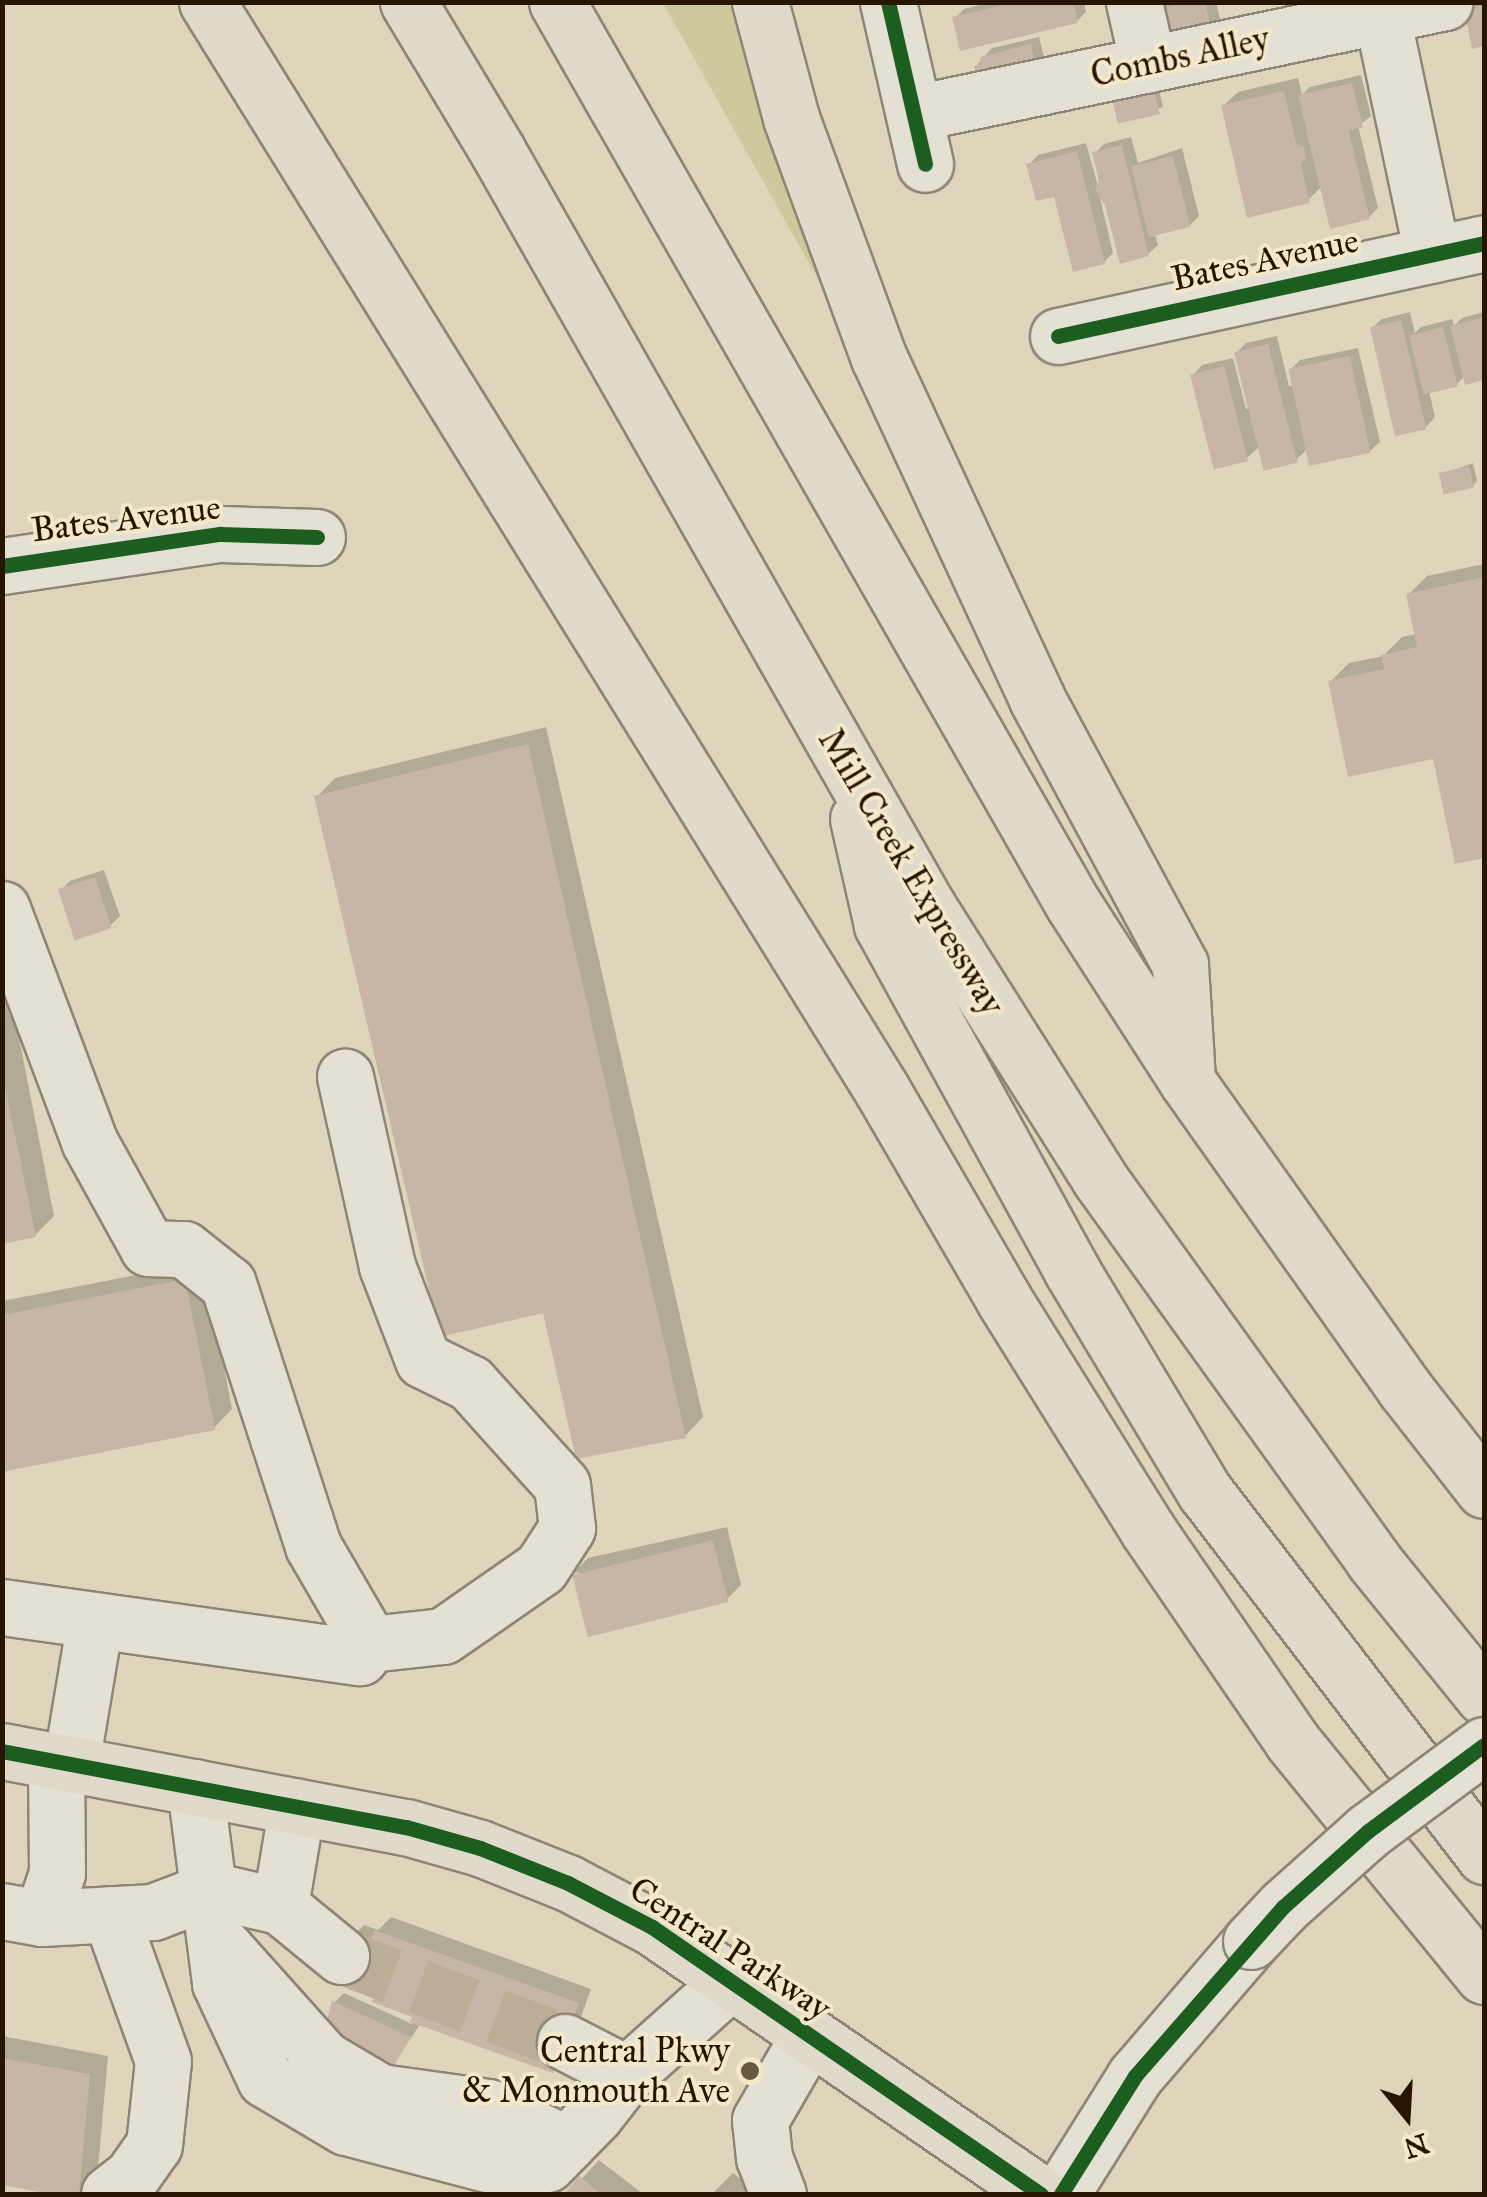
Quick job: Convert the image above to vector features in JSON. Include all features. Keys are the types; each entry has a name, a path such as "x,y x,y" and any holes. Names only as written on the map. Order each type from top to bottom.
{"main road":[{"path":"207,2 882,1090 1004,1300 1147,1530 1292,1740 1484,1976"},
{"name":"Mill Creek Expressway","path":"408,2 498,152 846,767 1099,1178 1372,1560 1484,1697"},
{"path":"557,2 992,766 1187,1081 1405,1389 1484,1490"},
{"path":"760,2 791,118 879,358 1037,699 1180,965 1187,1081"},
{"path":"846,767 882,925 1072,1271 1205,1492 1484,1856"},
{"name":"Central Parkway","path":"2,1751 297,1806 480,1848 568,1882 652,1927 1041,2194"}],"street":[{"name":"Combs Alley","path":"888,2 920,138 1148,64 1380,9 1445,2"},
{"path":"1134,2 1148,64"},
{"path":"1380,9 1458,249"},
{"name":"Bates Avenue","path":"1058,336 1458,249"},
{"name":"Bates Avenue","path":"2,566 220,534 317,537"},
{"path":"2,909 89,1142 148,1248 184,1249 228,1284 313,1546 370,1644"},
{"path":"2,1608 360,1657 370,1644 443,1636 541,1568 567,1528 562,1485 470,1383 422,1360 387,1266 345,1076"},
{"path":"22,1914 57,1872 64,1763 95,1621"},
{"path":"1061,2194 1135,2076 1282,1906 1368,1831 1484,1745"},
{"path":"194,1787 220,1983 266,2079 346,2127 502,2168 547,2164 627,2074 731,1981"},
{"path":"280,1906 297,1806"},
{"path":"22,1914 213,1914 280,1906 341,1956"},
{"path":"108,2194 132,2176 154,2144 163,2061 110,1914"},
{"path":"778,2194 764,2158 760,2120 808,2035"},
{"path":"565,2042 627,2074"}],"shaded area":[{"path":"663,3 742,3 832,304"}],"building":[{"path":"1017,2 1073,2 1078,23 960,51 952,17"},
{"path":"1205,2 1215,44 1158,57 1148,11"},
{"path":"1484,5 1484,46 1472,49 1464,9"},
{"path":"1031,44 1038,77 980,91 974,66 981,64 980,57"},
{"path":"1151,76 1160,114 1118,124 1109,86"},
{"path":"1352,83 1363,127 1349,131 1370,219 1330,229 1298,95"},
{"path":"1284,91 1296,143 1304,147 1306,159 1301,165 1310,203 1247,218 1221,105"},
{"path":"1122,145 1149,256 1120,264 1105,205 1095,190 1099,181 1092,152"},
{"path":"1077,151 1105,264 1073,272 1054,197 1036,201 1026,164"},
{"path":"1173,156 1191,227 1149,237 1131,166"},
{"path":"1484,317 1484,380 1465,385 1450,326"},
{"path":"1401,320 1426,429 1395,436 1370,327"},
{"path":"1443,327 1458,386 1424,395 1409,335"},
{"path":"1268,344 1298,462 1264,471 1234,352"},
{"path":"1350,356 1371,453 1309,466 1288,369"},
{"path":"1224,366 1248,461 1214,470 1190,374"},
{"path":"1469,466 1474,487 1444,494 1439,473"},
{"path":"1484,577 1484,858 1455,864 1433,759 1348,777 1328,681 1384,669 1381,655 1417,647 1406,594"},
{"path":"528,744 686,1438 576,1459 543,1313 440,1337 314,796"},
{"path":"95,877 112,928 75,940 58,889"},
{"path":"2,1072 36,1237 2,1244"},
{"path":"185,1279 215,1430 2,1472 2,1315"},
{"path":"713,1540 728,1602 588,1637 572,1575"},
{"path":"374,1930 579,2003 553,2073 410,2022 412,2017 372,2002 375,1995 351,1987 347,1938 369,1946"},
{"path":"332,2001 411,2037 392,2069 323,2036"},
{"path":"2,2058 90,2074 79,2194 49,2194 2,2185"},
{"path":"579,2176 601,2194 564,2194"}],"tunnel":[{"path":"341,1956 565,2042"}],"cycle path":[{"path":"888,2 925,164"},
{"path":"1058,336 1484,243"},
{"path":"2,566 220,534 317,537"},
{"path":"1061,2194 1135,2076 1283,1907 1368,1831 1484,1745"},
{"path":"2,1751 406,1827 480,1848 568,1883 652,1927 1041,2194"}],"place":[{"name":"Central Pkwy & Monmouth Ave","path":"750,2071"}]}
